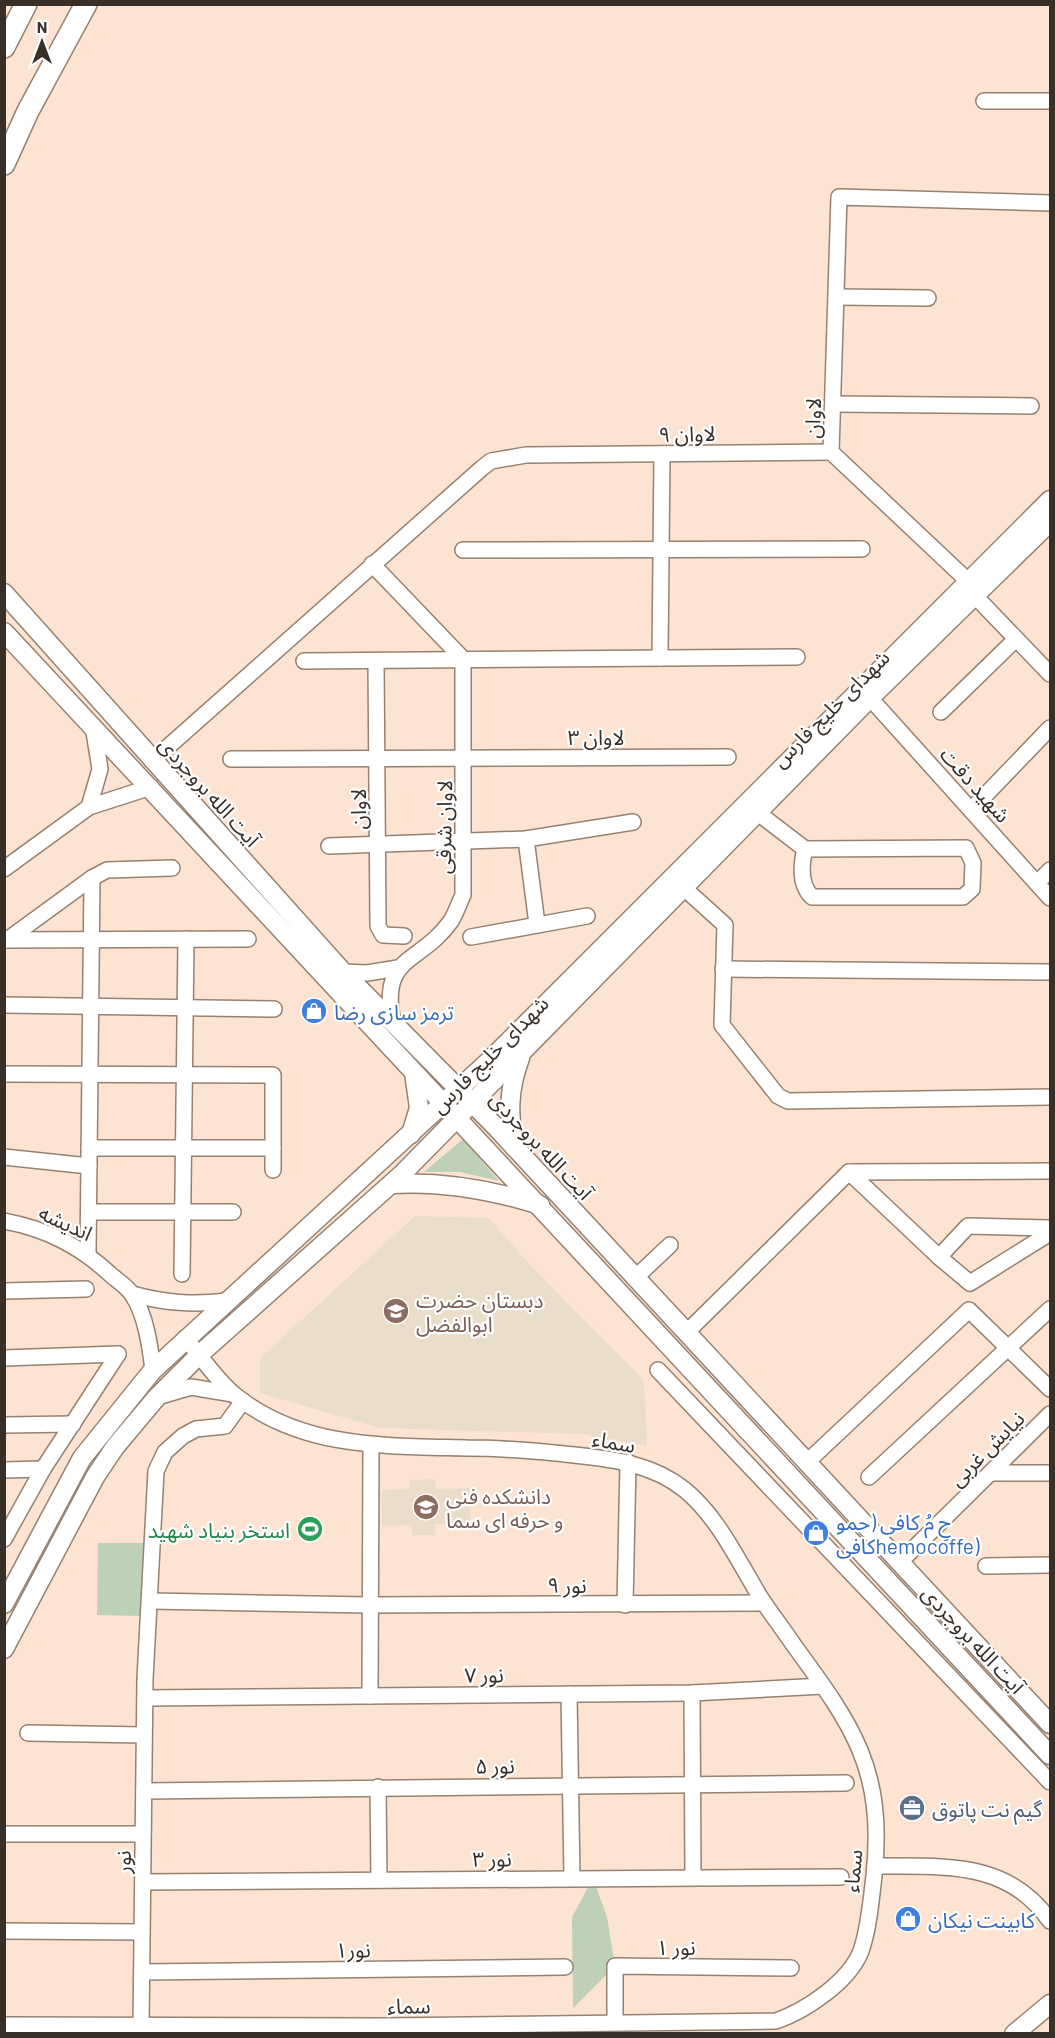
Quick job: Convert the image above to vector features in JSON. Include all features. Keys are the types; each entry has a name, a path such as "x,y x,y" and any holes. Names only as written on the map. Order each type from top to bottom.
{"highway":[{"path":"4,47 26,4"},
{"path":"4,164 28,111 86,4"}],"main road":[{"name":"شهدای خلیج فارس","path":"4,1649 95,1477 115,1447 157,1397 200,1354 392,1184 458,1119 758,813 781,780 870,698 973,590 1050,500"},
{"name":"شهدای خلیج فارس","path":"4,1604 82,1458 153,1370 185,1338 444,1104 781,780 973,590 1050,522"},
{"name":"آیت الله بروجردی","path":"4,593 343,972 473,1103 1050,1724"},
{"name":"آیت الله بروجردی","path":"4,632 151,787 413,1072 541,1205 1050,1755"},
{"path":"516,1150 509,1122 509,1095 522,1053"},
{"path":"425,1055 452,1068 463,1069 488,1062"},
{"path":"411,1135 419,1108 413,1072"},
{"path":"483,1145 488,1136 498,1131"},
{"path":"392,1184 445,1185 485,1190 541,1205"},
{"path":"1014,2034 1050,2004"}],"street":[{"path":"984,101 1050,101"},
{"name":"لاوان","path":"1050,202 839,197 831,452 973,590 1050,674"},
{"path":"836,297 928,298"},
{"path":"833,404 1031,406"},
{"name":"لاوان ۹","path":"152,761 491,461 526,454 831,452"},
{"path":"660,658 662,454"},
{"path":"463,550 862,549"},
{"path":"372,564 463,659"},
{"path":"941,712 1016,639"},
{"path":"304,661 797,657"},
{"name":"لاوان شرقی","path":"398,968 451,921 463,895 465,757 463,659"},
{"name":"لاوان","path":"376,661 378,926 383,935 404,936"},
{"name":"شهید دقت","path":"870,698 1050,898"},
{"path":"89,807 100,769 92,725"},
{"path":"971,810 1050,728"},
{"name":"لاوان ۳","path":"231,759 728,757"},
{"path":"4,869 89,807 151,787"},
{"path":"758,813 805,849 966,848 973,863 972,889 963,897 812,897 806,891 803,879 801,865 805,849"},
{"path":"329,846 463,844 526,839 633,822"},
{"path":"526,839 537,924"},
{"path":"6,940 106,870 172,868"},
{"path":"1037,883 1050,870"},
{"path":"88,1254 92,878"},
{"path":"684,888 725,925 722,1025 778,1096 788,1101 1050,1097"},
{"path":"471,936 587,916"},
{"path":"182,1274 186,939"},
{"path":"6,940 248,939"},
{"path":"343,972 367,973 398,968"},
{"path":"393,1023 391,982 398,968"},
{"path":"723,969 1050,972"},
{"path":"4,1005 274,1009"},
{"path":"4,1074 273,1075 273,1170"},
{"path":"89,1148 273,1148"},
{"path":"4,1157 89,1166"},
{"path":"686,1333 849,1172 1050,1171"},
{"path":"849,1172 970,1283 1050,1233"},
{"path":"89,1212 233,1212"},
{"name":"اندیشه","path":"4,1221 58,1237 88,1254 132,1294 148,1336 153,1370"},
{"path":"939,1257 968,1226 1050,1228"},
{"path":"635,1278 670,1245"},
{"path":"4,1292 86,1289"},
{"name":"اندیشه","path":"132,1294 174,1304 197,1305 227,1301"},
{"path":"869,1477 1050,1309"},
{"path":"806,1463 969,1310 1050,1389"},
{"name":"سماء","path":"4,2025 141,2025 272,2030 372,2030 586,2028 615,2021 776,2021 798,2013 835,1984 857,1958 871,1901 875,1866 876,1824 872,1783 854,1734 824,1686 764,1603 722,1534 699,1503 667,1477 628,1462 545,1452 371,1445 303,1432 239,1397 185,1338"},
{"path":"4,1358 118,1354 43,1469 4,1539"},
{"path":"658,1370 1050,1782"},
{"path":"157,1397 191,1387 239,1397"},
{"path":"699,1413 717,1395"},
{"name":"نور","path":"141,2025 145,1698 156,1471 171,1444 196,1428 225,1426 239,1397"},
{"name":"نیایش غربی","path":"899,1563 1050,1414"},
{"path":"4,1425 73,1424"},
{"path":"370,1696 371,1445"},
{"path":"625,1605 628,1462"},
{"path":"4,1470 43,1469"},
{"path":"991,1473 1050,1473"},
{"path":"986,1566 1050,1565"},
{"path":"878,1600 884,1575"},
{"path":"878,1600 907,1600"},
{"name":"نور ۹","path":"151,1601 369,1605 764,1603"},
{"name":"نور ۷","path":"145,1698 692,1693 824,1686"},
{"path":"692,1693 693,1877"},
{"path":"569,1694 572,1878"},
{"path":"1013,1743 1016,1717"},
{"path":"28,1733 144,1735"},
{"name":"نور ۵","path":"144,1791 846,1783"},
{"path":"378,1787 379,1880"},
{"path":"4,1834 143,1834"},
{"path":"875,1866 945,1867 993,1875 1022,1890 1050,1921"},
{"name":"نور ۳","path":"143,1882 841,1876"},
{"path":"4,1931 142,1932"},
{"name":"نور ۱","path":"615,2021 615,1966 791,1968"},
{"name":"نور۱","path":"142,1972 566,1967"}],"shaded area":[{"path":"415,1216 489,1218 529,1264 644,1380 647,1446 581,1434 380,1428 260,1393 260,1358"},
{"name":"دانشکده فنی و حرفه ای سما","path":"435,1479 436,1489 470,1488 471,1524 435,1524 435,1535 412,1535 411,1525 382,1526 382,1490 409,1489 410,1480"}],"green space":[{"path":"463,1139 499,1181 460,1172 424,1172"},
{"path":"98,1543 145,1543 141,1616 97,1615"},
{"path":"593,1878 607,1917 615,1966 573,2008 572,1917"}],"place":[{"name":"ترمز سازی رضا","path":"314,1011"},
{"name":"دبستان حضرت ابوالفضل","path":"396,1311"},
{"name":"دانشکده فنی و حرفه ای سما","path":"426,1507"},
{"name":"استخر بنیاد شهید","path":"310,1529"},
{"name":"حِ مُ کافی (حمو کافیhemocoffe)","path":"816,1533"},
{"name":"گیم نت پاتوق","path":"912,1808"},
{"name":"کابینت نیکان","path":"908,1919"}]}
